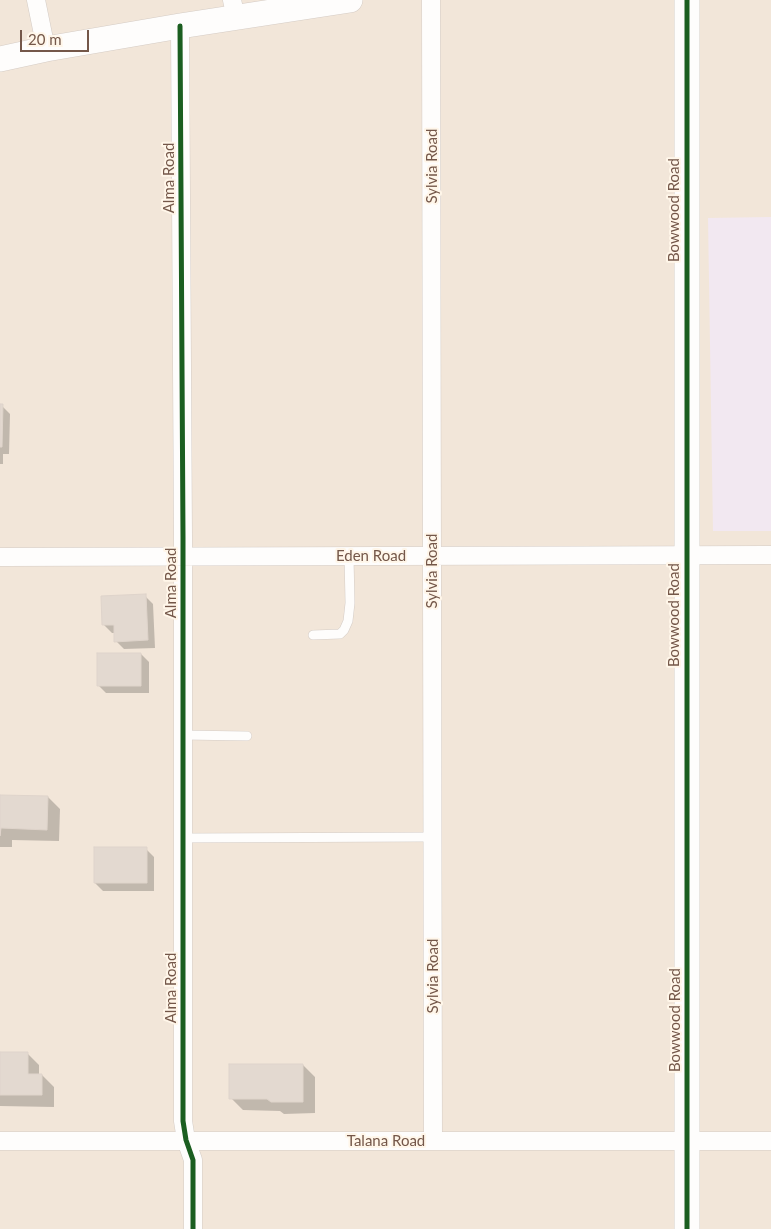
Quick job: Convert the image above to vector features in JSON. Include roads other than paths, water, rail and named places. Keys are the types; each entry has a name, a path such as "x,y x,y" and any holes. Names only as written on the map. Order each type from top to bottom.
{"street":[{"path":"36,0 46,49"},
{"path":"0,59 46,49 180,26 234,9 350,0"},
{"name":"Sylvia Road","path":"431,0 433,1141"},
{"name":"Bowwood Road","path":"687,0 687,1229"},
{"name":"Alma Road","path":"180,26 183,556 183,1121 186,1140 193,1160 193,1229"},
{"name":"Eden Road","path":"0,557 771,555"},
{"name":"Talana Road","path":"0,1141 771,1141"}],"lane":[{"path":"313,635 340,634 344,630 348,621 350,603 349,556"},
{"path":"183,736 247,736"},
{"path":"183,838 433,836"}]}
